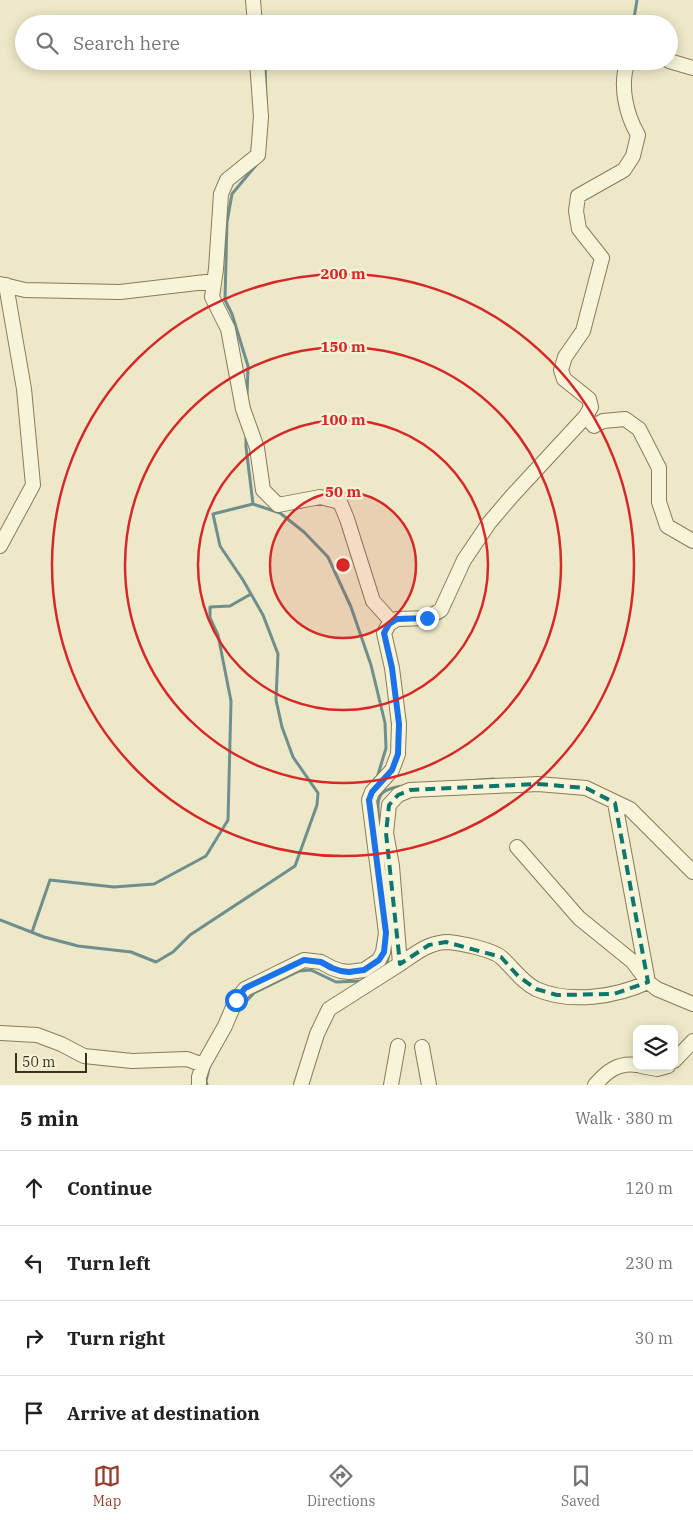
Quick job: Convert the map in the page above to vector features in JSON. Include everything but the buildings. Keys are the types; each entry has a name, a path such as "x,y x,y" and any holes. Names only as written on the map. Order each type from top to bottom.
{"street":[{"path":"253,0 254,15"},
{"path":"678,64 693,68"},
{"path":"257,70 260,117 258,155 227,180 222,194 212,297 228,329 243,409 256,448 263,490 278,505 320,497 340,502 373,601 392,622"},
{"path":"199,1085 199,1077 203,1066 225,1026 236,1000 245,988 304,960 321,962 332,968 349,972 364,970 379,960 384,952 386,933 369,800 372,792 392,770 398,754 399,724 392,668 384,633 389,624 397,619 427,618 440,610 464,560 489,523 586,416 590,407 589,399 564,379 562,370 565,357 583,331 602,258 579,229 576,211 578,196 624,170 633,156 638,135 633,126 624,92 625,70"},
{"path":"0,546 33,485 24,389 3,284 25,290 120,292 214,281"},
{"path":"586,416 594,426 603,421 625,419 639,429 659,468 659,502 667,526 693,541"},
{"path":"400,964 392,866 386,833 389,805 404,792 538,784 586,788 630,809 693,872"},
{"path":"616,803 648,982"},
{"path":"517,847 578,918 632,961 648,982 657,989 693,1004"},
{"path":"301,1085 317,1034 329,1009 429,946 446,942 480,949 501,956 518,976 536,988 557,995 587,997 614,994 633,989 648,982"},
{"path":"0,1033 37,1035 61,1044 84,1056 132,1060 187,1059 203,1066"},
{"path":"678,1057 693,1041"},
{"path":"391,1085 398,1046"},
{"path":"422,1047 429,1085"},
{"path":"595,1085 604,1074 616,1067 633,1065"}],"highlighted area":[{"path":"538,784 586,788 615,803 648,982 614,994 557,995 536,989 518,976 501,957 446,942 429,945 400,964 386,833 389,805 398,795 410,790"}],"waterway":[{"path":"634,15 637,0"},
{"path":"265,70 266,102"},
{"path":"247,396 248,366 232,314 225,300 227,222 232,194 257,164"},
{"path":"246,438 253,504"},
{"path":"0,920 44,937 78,946 131,952 156,962 173,952 190,935 295,866 317,805 318,793 293,757 282,727 276,700 278,654 263,615 243,580 220,546 213,514 253,504 280,513 304,532 328,557 351,607 371,665 385,723 386,748 377,778"},
{"path":"32,932 50,880 114,887 154,884 206,856 228,820 231,701 218,635 210,618 210,607 230,606 251,594"},
{"path":"467,781 494,779"},
{"path":"379,824 378,801 380,796 383,792 395,787 404,786"},
{"path":"375,972 387,963 389,954"},
{"path":"238,1010 254,993 299,971 311,970 336,982 362,981"},
{"path":"207,1085 209,1068"}],"route":[{"path":"236,1000 245,988 304,960 321,962 332,968 349,972 364,970 379,960 384,952 386,933 369,800 372,792 392,770 398,754 399,724 392,668 384,633 389,624 397,619 427,618"}]}
